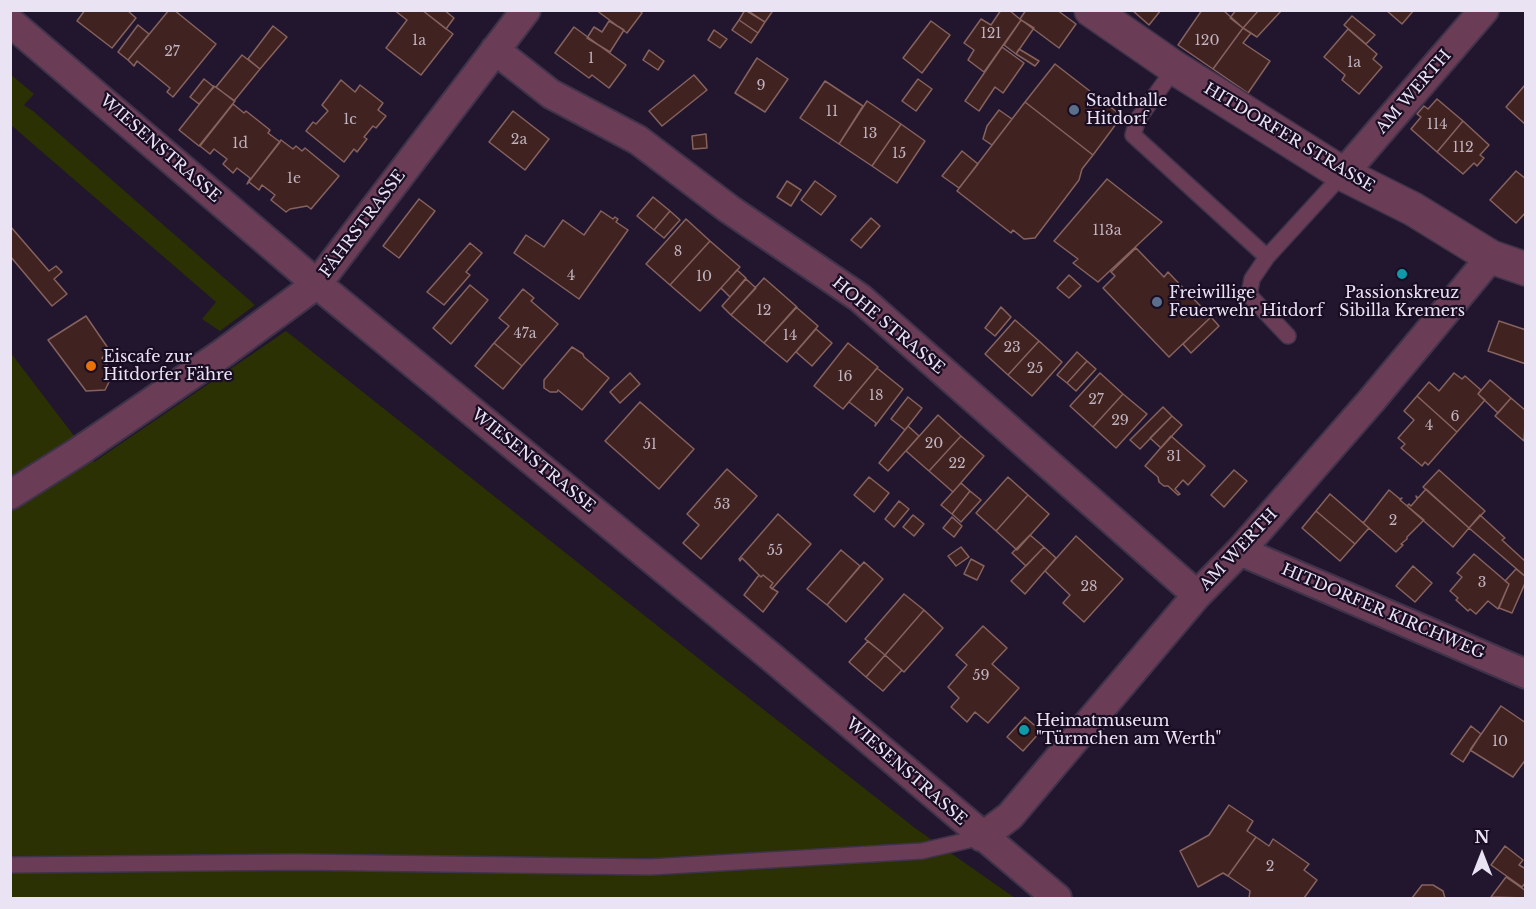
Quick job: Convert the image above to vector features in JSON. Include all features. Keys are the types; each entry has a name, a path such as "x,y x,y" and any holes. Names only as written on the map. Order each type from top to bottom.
{"street":[{"name":"FÄHRSTRASSE","path":"10,495 78,452 213,360 317,284 526,10"},
{"name":"HITDORFER STRASSE","path":"1091,10 1175,68 1344,174 1413,208 1491,257 1526,269"},
{"name":"AM WERTH","path":"1344,174 1484,10"},
{"name":"WIESENSTRASSE","path":"10,22 317,284 761,648 1057,898"},
{"name":"HOHE STRASSE","path":"495,50 551,94 638,140 729,208 860,298 1197,595"},
{"name":"AM WERTH","path":"982,837 1011,816 1197,595 1240,551 1371,401 1491,257"},
{"name":"HITDORFER KIRCHWEG","path":"1240,551 1526,674"}],"lane":[{"path":"1175,68 1138,120 1133,135 1267,257"},
{"path":"1288,336 1249,295 1252,279 1267,257 1344,174"},
{"path":"10,865 299,862 651,867 922,850 982,837"}],"green space":[{"path":"10,74 34,94 24,105 255,305 220,331 202,319 216,302 11,125"},
{"path":"286,331 915,828 1015,898 11,898 10,352 94,462"}],"building":[{"path":"85,10 127,10 136,18 112,48 77,21"},
{"path":"169,10 174,10 216,44 173,97 167,92 170,88 137,61 134,66 128,60"},
{"path":"394,10 422,10 453,34 421,75 386,48 407,20"},
{"path":"422,10 444,10 454,18 446,29"},
{"path":"596,10 639,10 642,13 627,33"},
{"path":"745,10 765,22 758,33 739,20"},
{"path":"747,10 770,10 772,12 765,22"},
{"path":"1001,10 1009,10 1021,20 984,72 968,60 974,50 964,43 981,19 991,25"},
{"path":"1026,10 1057,10 1076,24 1059,48 1020,19"},
{"path":"1132,10 1161,10 1149,25"},
{"path":"1202,10 1223,10 1243,28 1213,69 1178,45"},
{"path":"1236,10 1259,10 1243,28 1230,18"},
{"path":"1259,10 1282,10 1257,37 1243,28"},
{"path":"1386,10 1414,10 1402,24"},
{"path":"1352,16 1375,35 1366,44 1344,25"},
{"path":"739,20 758,33 751,43 732,30"},
{"path":"1021,20 1034,28 1016,54 1004,45"},
{"path":"609,21 624,30 610,52 587,38 594,27 602,32"},
{"path":"931,21 950,35 922,73 903,58"},
{"path":"138,25 149,34 128,60 118,52"},
{"path":"273,26 287,37 260,69 248,59"},
{"path":"574,27 626,65 609,88 592,75 589,78 555,53"},
{"path":"1243,28 1251,33 1243,43 1270,61 1248,93 1213,69"},
{"path":"1348,29 1377,54 1373,59 1382,67 1359,94 1342,80 1345,75 1324,57"},
{"path":"714,30 727,39 720,48 708,40"},
{"path":"1002,47 1024,63 1003,93 995,87 979,111 965,101"},
{"path":"1019,49 1039,61 1035,66 1016,54"},
{"path":"649,50 664,61 658,70 643,60"},
{"path":"242,55 260,69 234,101 216,87"},
{"path":"757,58 788,79 765,112 735,93"},
{"path":"1055,64 1122,116 1093,155 1025,102"},
{"path":"694,75 707,90 662,126 649,111"},
{"path":"204,79 214,87 199,104 190,97"},
{"path":"918,79 932,89 916,111 902,101"},
{"path":"341,80 355,92 360,85 383,103 378,110 386,116 364,137 367,139 357,152 354,149 344,162 306,131 313,122 316,124 328,111 322,105"},
{"path":"825,81 863,106 839,144 800,118"},
{"path":"1526,85 1526,125 1506,107"},
{"path":"214,86 235,101 199,146 179,130"},
{"path":"1437,99 1463,121 1437,152 1411,129 1421,117 1417,114 1424,106 1428,109"},
{"path":"867,101 901,124 872,166 839,144"},
{"path":"1025,102 1093,155 1082,169 1079,180 1035,238 1024,239 1013,230 1011,233 957,191"},
{"path":"233,104 270,130 268,133 280,142 247,184 250,178 237,168 233,173 223,164 227,159 214,149 210,154 200,146"},
{"path":"999,110 1012,119 992,145 983,139 987,126"},
{"path":"513,111 549,139 525,170 489,142"},
{"path":"1463,121 1489,145 1480,155 1484,158 1477,166 1474,163 1463,174 1437,152"},
{"path":"901,124 925,141 897,183 872,166"},
{"path":"706,134 707,148 693,149 692,136"},
{"path":"281,140 293,149 296,146 302,151 305,148 339,176 311,209 307,206 286,212 271,200 275,195 262,185 259,190 249,182 247,184"},
{"path":"962,151 978,164 959,188 942,176"},
{"path":"1516,171 1526,179 1526,212 1516,223 1490,200"},
{"path":"1107,179 1162,222 1098,282 1073,263 1078,259 1054,241"},
{"path":"787,181 801,190 791,206 777,197"},
{"path":"815,181 836,196 821,215 801,200"},
{"path":"653,197 670,211 654,230 637,216"},
{"path":"419,199 435,211 399,258 383,246"},
{"path":"601,211 613,219 615,217 618,219 616,222 628,230 579,299 514,253 526,235 544,247 563,220 584,235"},
{"path":"670,211 680,220 664,238 654,230"},
{"path":"871,218 880,226 861,248 851,240"},
{"path":"686,219 710,241 670,285 646,264"},
{"path":"10,226 49,271 56,266 62,272 54,279 67,294 52,306 10,256"},
{"path":"710,241 740,267 700,311 670,285"},
{"path":"470,243 482,253 466,272 470,275 444,305 427,292"},
{"name":"Freiwillige Feuerwehr Hitdorf","path":"1136,248 1164,277 1168,272 1211,317 1169,357 1103,288 1115,276 1111,272"},
{"path":"737,270 746,278 730,297 721,288"},
{"path":"1069,275 1081,286 1069,298 1057,288"},
{"path":"764,278 797,307 764,343 731,315"},
{"path":"746,279 756,288 731,315 722,306"},
{"path":"470,285 488,300 451,344 433,328"},
{"path":"523,289 534,298 531,301 558,324 522,366 494,343 509,326 499,318"},
{"path":"796,307 818,326 787,362 764,343"},
{"path":"1001,307 1011,317 995,336 985,328"},
{"path":"86,316 110,351 107,358 105,355 102,358 113,374 105,390 86,391 48,340"},
{"path":"1211,317 1219,326 1191,353 1183,344"},
{"path":"1015,320 1039,341 1008,375 985,354"},
{"path":"1499,321 1526,330 1526,364 1488,351"},
{"path":"816,329 832,343 812,366 796,352"},
{"path":"1039,341 1062,362 1032,396 1008,375"},
{"path":"494,343 522,366 503,389 475,366"},
{"path":"848,343 878,367 843,409 814,386"},
{"path":"572,347 609,378 582,410 558,390 550,392 544,388 544,380"},
{"path":"1077,352 1087,361 1067,383 1057,375"},
{"path":"1087,361 1096,369 1076,391 1067,383"},
{"path":"877,368 903,389 875,426 876,423 849,402"},
{"path":"630,373 640,384 620,403 610,392"},
{"path":"1100,373 1123,394 1093,427 1070,406"},
{"path":"1454,373 1462,379 1465,376 1481,390 1478,394 1485,400 1457,432 1417,396 1429,382 1439,391"},
{"path":"1490,380 1511,398 1498,413 1478,394"},
{"path":"1123,394 1147,414 1116,448 1093,427"},
{"path":"1417,396 1457,432 1428,465 1425,462 1422,466 1401,448 1405,444 1398,438 1414,420 1404,411"},
{"path":"908,397 922,408 905,430 891,419"},
{"path":"1511,398 1526,411 1524,441 1495,416"},
{"path":"640,402 694,449 659,489 605,441"},
{"path":"1163,407 1172,416 1140,449 1130,440"},
{"path":"938,415 961,436 929,471 906,451"},
{"path":"1172,416 1182,425 1161,448 1150,438"},
{"path":"908,426 919,436 888,471 879,463"},
{"path":"961,436 984,456 953,492 929,471"},
{"path":"1171,436 1205,466 1188,485 1183,480 1175,489 1180,494 1178,495 1159,482 1158,477 1145,466"},
{"path":"727,469 757,496 701,559 683,543 699,525 687,514"},
{"path":"1234,470 1247,481 1224,507 1211,495"},
{"path":"1439,470 1485,511 1469,528 1423,487"},
{"path":"869,477 889,493 874,512 854,495"},
{"path":"1008,477 1028,495 996,531 976,513"},
{"path":"961,483 970,491 952,514 941,505"},
{"path":"1426,489 1469,528 1453,547 1407,506 1409,504 1411,506 1417,499 1416,496 1418,498"},
{"path":"1389,490 1400,499 1402,498 1400,500 1424,520 1396,552 1362,522"},
{"path":"970,491 981,500 961,522 952,514"},
{"path":"1330,494 1369,528 1355,544 1316,511"},
{"path":"1028,495 1049,514 1017,550 996,531"},
{"path":"899,501 909,509 894,527 885,519"},
{"path":"1316,511 1355,544 1340,561 1302,528"},
{"path":"778,514 811,544 772,589 770,587 773,583 763,575 761,577 742,558 740,561 739,559"},
{"path":"913,515 924,524 914,536 903,527"},
{"path":"1480,515 1526,562 1526,577 1469,528"},
{"path":"952,517 962,526 954,537 943,528"},
{"path":"1030,535 1044,547 1026,566 1012,553"},
{"path":"1076,536 1123,579 1084,622 1063,603 1070,595 1045,571"},
{"path":"961,547 969,557 956,566 948,556"},
{"path":"1044,547 1056,558 1025,594 1011,581"},
{"path":"841,550 860,566 827,605 807,589"},
{"path":"1474,554 1509,584 1498,609 1488,601 1476,614 1470,609 1468,611 1450,591 1462,577 1457,573"},
{"path":"971,559 984,566 977,580 964,574"},
{"path":"864,562 883,579 846,622 827,605"},
{"path":"1413,566 1432,583 1415,602 1396,586"},
{"path":"1516,569 1526,577 1526,581 1512,613 1499,608 1509,584 1505,581"},
{"path":"759,575 761,577 763,575 773,583 770,587 778,592 763,612 744,595"},
{"path":"904,594 924,610 885,655 865,639"},
{"path":"924,610 943,628 904,672 885,655"},
{"path":"983,626 1007,648 992,664 1019,688 988,723 975,712 967,722 951,707 959,698 948,687 967,665 956,655"},
{"path":"868,641 885,655 866,677 849,662"},
{"path":"885,655 902,670 883,691 866,677"},
{"path":"1501,706 1526,723 1526,759 1513,777 1470,750"},
{"path":"1025,717 1041,731 1023,751 1007,737"},
{"path":"1471,726 1481,734 1463,762 1451,754"},
{"path":"1229,805 1253,821 1247,831 1256,837 1228,876 1223,873 1198,887 1180,851 1209,835"},
{"path":"1256,837 1269,846 1273,839 1309,864 1304,870 1317,880 1304,898 1249,898 1250,891 1228,876"},
{"path":"1505,846 1523,860 1519,865 1526,869 1526,882 1522,887 1491,865"},
{"path":"1506,877 1526,891 1526,898 1491,897"},
{"path":"1422,885 1433,885 1443,891 1445,898 1412,898"}],"place":[{"name":"Stadthalle Hitdorf","path":"1074,110"},
{"name":"Passionskreuz Sibilla Kremers","path":"1402,274"},
{"name":"Freiwillige Feuerwehr Hitdorf","path":"1157,302"},
{"name":"Eiscafe zur Hitdorfer Fähre","path":"91,366"},
{"name":"Heimatmuseum \"Türmchen am Werth\"","path":"1024,730"}]}
